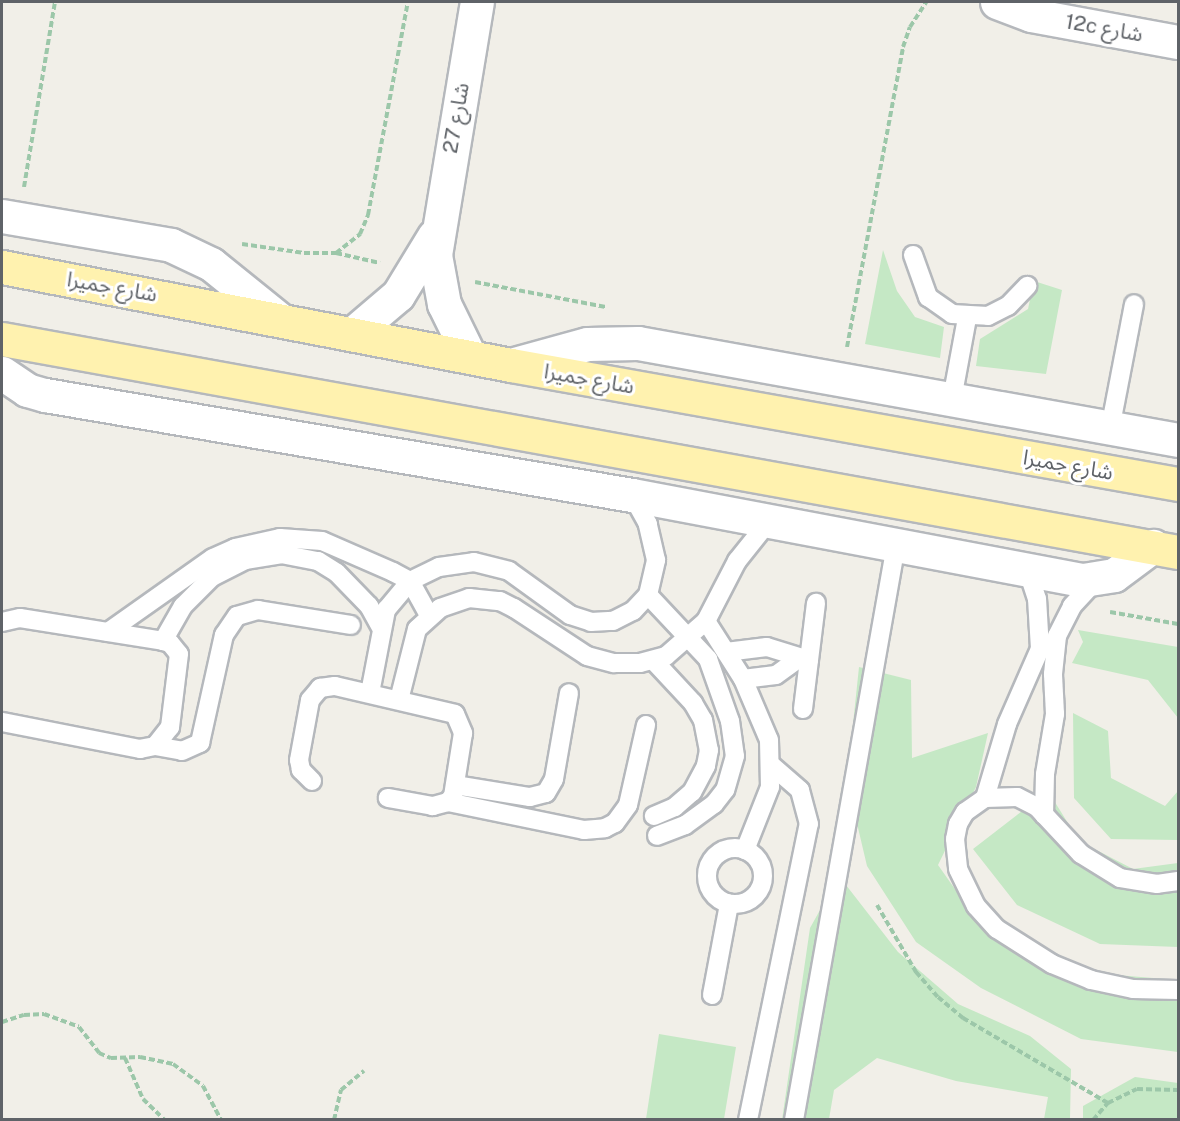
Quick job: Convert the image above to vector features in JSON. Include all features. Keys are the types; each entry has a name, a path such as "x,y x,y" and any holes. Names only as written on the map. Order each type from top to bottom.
{"main road":[{"name":"شارع جميرا","path":"2,267 278,318 511,365 1179,484"},
{"path":"2,339 1166,549"}],"street":[{"name":"شارع 27","path":"470,357 444,304 437,275 435,235 477,2"},
{"name":"12c شارع","path":"997,2 1031,15 1179,42"},
{"path":"10,218 171,244 211,264 278,318"},
{"name":"شارع 27","path":"352,334 398,295 435,235"},
{"path":"511,365 587,344 638,343 1179,440"},
{"path":"2,373 27,390 45,395 632,495 1096,580 1114,575 1166,549"}],"lane":[{"path":"913,255 928,297 939,308 967,318 999,312 1027,286"},
{"path":"1110,429 1134,304"},
{"path":"952,399 967,318"},
{"path":"370,693 380,626 395,595 410,581 456,563 492,565 524,580 570,615 591,622 613,621 633,612 648,595 656,560 654,542 632,495"},
{"path":"399,700 417,629 429,615 454,601 492,599 531,617 587,656 614,663 653,660 666,656 690,639 706,621 737,561 769,521"},
{"path":"108,632 213,558 259,541 301,538 322,541 410,581 429,615"},
{"path":"794,1119 897,545"},
{"path":"163,641 183,606 212,577 245,560 281,554 318,561 337,573 369,606 380,626"},
{"path":"985,798 1007,724 1034,670 1041,633 1037,599 1027,568"},
{"path":"1044,815 1045,774 1055,714 1053,674 1057,636 1072,606 1096,580"},
{"path":"648,595 700,648 714,672 730,721 735,756 724,790 714,804 686,825 657,836"},
{"path":"803,709 803,660 816,603"},
{"path":"2,722 140,749 155,746 182,751 200,744 224,635 237,616 258,610 351,625"},
{"path":"2,622 20,618 163,641 176,647 179,660 170,727 165,738 155,746"},
{"path":"706,621 743,679 769,740 772,766 764,807 745,850"},
{"path":"726,652 767,647 782,650 803,660"},
{"path":"653,660 693,703 703,720 709,750 706,766 693,792 675,807 654,816"},
{"path":"743,679 776,675 803,660"},
{"path":"1034,670 1053,674"},
{"path":"312,782 301,770 299,760 314,693 335,686 449,710 460,719 463,733 451,794"},
{"path":"388,798 433,806 451,794 530,797 546,793 554,779 569,693"},
{"path":"451,794 584,830 605,828 622,815 628,805 646,724"},
{"path":"748,1119 808,824 800,790 772,766"},
{"path":"1179,881 1157,884 1120,878 1081,854 1044,815 1017,796 985,798 965,812 958,824 955,853 966,887 997,929 1052,964 1091,980 1132,989 1179,990"},
{"path":"745,850 755,856 764,878 753,899 729,904 711,891 708,868 722,851 745,850"},
{"path":"712,995 729,904"}],"path":[{"path":"10,218 55,2"},
{"path":"230,243 304,253 336,253 360,234 368,215 408,2"},
{"path":"846,354 903,47 910,27 926,2"},
{"path":"1072,606 1179,624"},
{"path":"877,905 916,972 938,997 963,1018 1108,1103"},
{"path":"2,1022 24,1015 63,1020 79,1027 99,1053 125,1058 156,1059 190,1074 214,1102 221,1119"},
{"path":"125,1058 143,1099 165,1119"},
{"path":"334,1119 341,1090 364,1071"},
{"path":"1093,1119 1108,1103 1137,1089 1179,1090"}],"green space":[{"path":"883,250 897,291 915,317 944,327 940,358 865,344"},
{"path":"1034,281 1062,290 1046,374 976,366 980,339 1028,309"},
{"path":"1078,630 1178,647 1178,718 1148,680 1072,663 1083,642"},
{"path":"859,667 911,680 912,758 988,733 976,787 938,865 981,926 1067,971 1178,980 1178,1052 1081,1039 981,988 916,942 867,866 847,781"},
{"path":"1073,713 1108,731 1111,778 1165,806 1178,791 1178,840 1111,839 1074,798"},
{"path":"1048,791 1079,841 1133,869 1178,863 1178,947 1100,944 1017,905 973,849"},
{"path":"839,876 898,952 958,1004 1030,1036 1071,1069 1070,1119 1044,1119 1048,1097 956,1081 877,1058 834,1090 829,1119 782,1120 810,928"},
{"path":"659,1034 736,1047 724,1119 646,1119"},
{"path":"1135,1077 1178,1083 1178,1119 1083,1119 1083,1106"}]}
